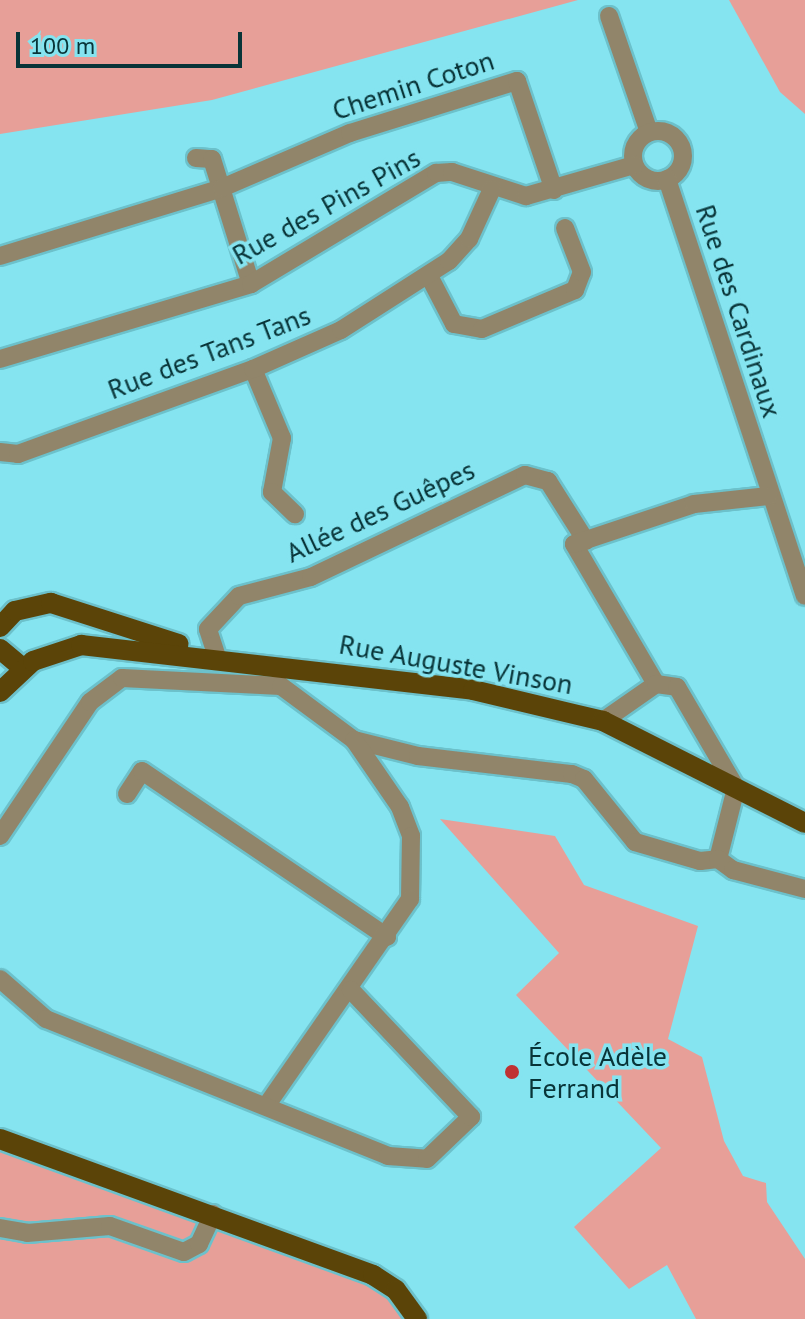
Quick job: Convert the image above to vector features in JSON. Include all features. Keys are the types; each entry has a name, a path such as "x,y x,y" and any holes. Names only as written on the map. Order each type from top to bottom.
{"main road":[{"name":"Rue Auguste Vinson","path":"0,624 15,611 38,604 94,613 224,658"},
{"path":"67,647 86,636 94,613"},
{"name":"Rue Auguste Vinson","path":"0,692 23,668 67,647 224,658 505,695 603,721 805,823"},
{"path":"0,649 23,668"},
{"path":"0,1139 213,1214 373,1275 396,1290 417,1319"}],"street":[{"path":"609,16 649,132"},
{"name":"Chemin Coton","path":"0,256 222,188 350,133 517,81 554,190"},
{"path":"663,131 680,144 681,165 667,179 648,179 634,165 638,139 649,132 663,131"},
{"path":"196,158 212,159 251,284"},
{"name":"Rue des Pins Pins","path":"0,359 251,284 436,173 452,172 492,189 526,196 634,165"},
{"name":"Rue des Cardinaux","path":"667,179 769,496 805,596"},
{"name":"Rue des Tans Tans","path":"0,452 18,454 253,369 341,330 429,276 469,239 492,189"},
{"path":"429,276 454,324 482,329 575,290 582,272 565,228"},
{"path":"253,369 282,438 272,492 295,514"},
{"name":"Allée des Guêpes","path":"224,658 208,629 239,596 311,577 525,475 548,481 586,541 574,544 656,684"},
{"path":"586,541 694,504 769,496"},
{"path":"224,658 250,682"},
{"path":"281,686 293,666"},
{"path":"0,836 107,685 149,676 281,686 354,740 400,807 411,836 410,899 351,990 268,1103"},
{"path":"603,721 656,684 677,687 691,704 736,788 718,859"},
{"path":"354,740 418,756 572,774 584,779 635,842 700,861 718,859 733,870 805,889"},
{"path":"127,794 142,771 387,937"},
{"path":"0,979 46,1019 409,1160 427,1159 471,1117 351,990"},
{"path":"0,1228 27,1233 110,1226 184,1252 199,1244 213,1214"}],"shaded area":[{"path":"0,0 578,0 212,100 0,134"},
{"path":"729,0 805,0 805,114 780,92"},
{"path":"440,819 555,836 584,885 698,926 668,1039 702,1057 724,1141 743,1176 766,1183 767,1202 805,1259 805,1319 696,1319 667,1265 629,1289 574,1227 661,1148 516,995 559,953"},
{"path":"0,1139 373,1275 417,1319 0,1319"}],"place":[{"name":"École Adèle Ferrand","path":"512,1072"}]}
